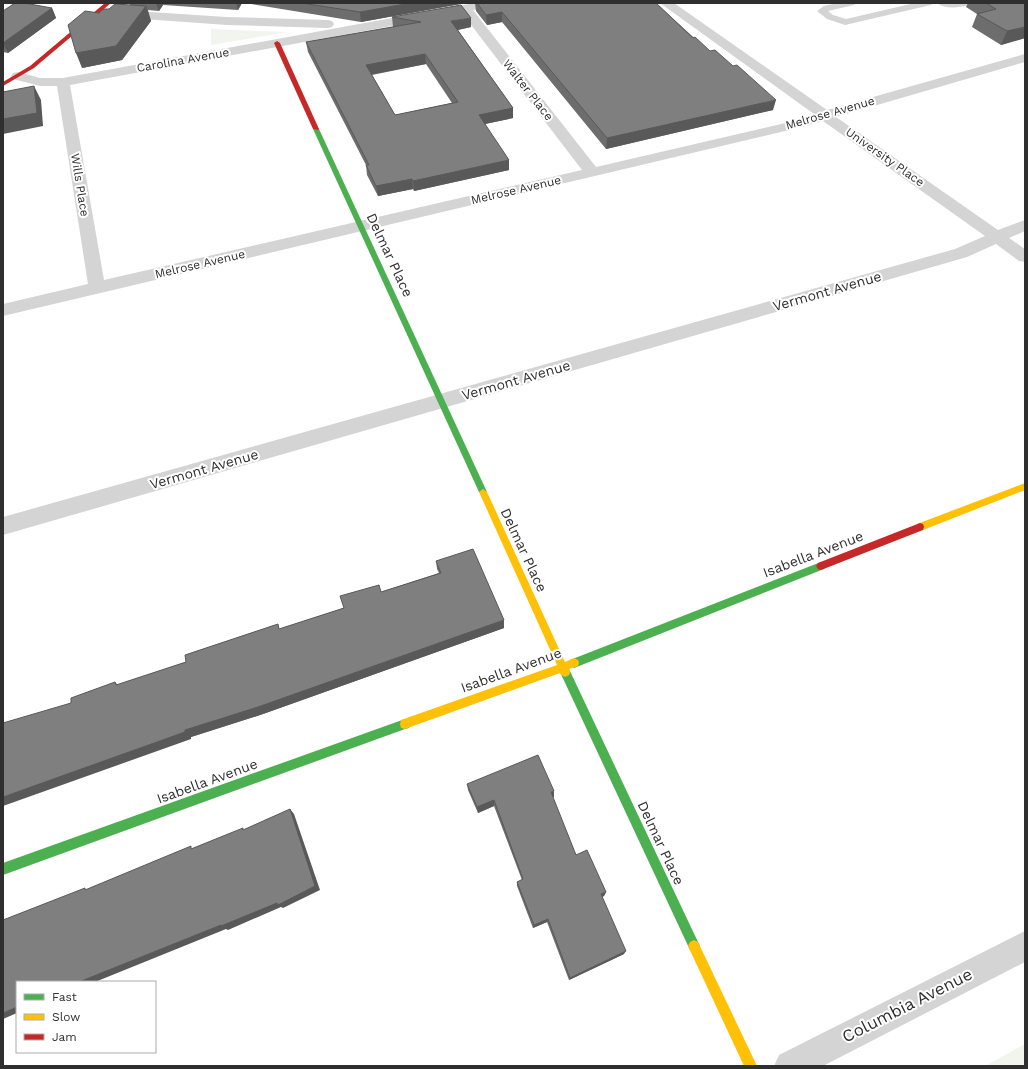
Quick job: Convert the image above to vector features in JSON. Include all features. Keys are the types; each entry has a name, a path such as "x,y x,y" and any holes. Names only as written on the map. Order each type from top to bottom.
{"street":[{"path":"3,84 18,76 38,62 108,3"},
{"name":"Carolina Avenue","path":"18,76 40,82 64,82 494,3"},
{"name":"University Place","path":"666,3 1025,256"},
{"name":"Walter Place","path":"465,8 592,172"},
{"name":"Carolina Avenue","path":"98,12 227,21 339,25 348,30"},
{"name":"Delmar Place","path":"277,43 563,667 751,1066"},
{"name":"Melrose Avenue","path":"3,310 802,123 851,107 1025,58"},
{"name":"Wills Place","path":"64,82 97,288"},
{"name":"Vermont Avenue","path":"3,526 961,253 1025,225"},
{"name":"Isabella Avenue","path":"3,869 563,667 1025,486"},
{"name":"Columbia Avenue","path":"790,1066 1025,946"}],"lane":[{"path":"851,3 827,8 822,11 830,17 845,22 928,3"},
{"path":"942,3 958,5 967,3"}],"shaded area":[{"path":"211,29 288,32 211,45"},
{"path":"1025,1044 1025,1066 985,1066"}],"building":[{"path":"15,3 24,3 52,8 3,43 3,11"},
{"path":"301,3 411,3 360,12"},
{"path":"477,3 656,3 693,38 695,37 710,51 715,50 733,66 737,65 776,100 607,138 502,12 486,15"},
{"path":"986,3 1025,3 1025,27 1007,31 977,14 996,9"},
{"path":"115,4 146,6 116,46 76,53 68,25 85,11 99,13 104,9 109,9"},
{"path":"461,5 471,18 451,21 513,108 479,115 509,160 413,181 412,179 376,186 366,165 369,165 306,42 421,22 392,17","holes":["425,54 458,102 395,115 366,65"]},
{"path":"34,86 37,113 3,119 3,92"},
{"path":"473,549 504,620 258,707 185,730 185,732 3,797 3,723 71,703 71,698 115,682 116,685 186,662 185,655 278,624 279,629 344,608 340,596 379,585 381,592 441,573 436,561"},
{"path":"538,755 554,791 551,792 576,855 587,850 606,892 601,894 626,951 570,978 548,919 534,925 517,882 523,879 494,800 477,807 467,784"},
{"path":"290,809 315,886 278,905 277,903 81,981 16,981 16,1007 3,1013 3,920 85,888 85,890 191,846 191,849 243,828 243,830"}],"traffic: fast":[{"path":"316,129 483,492"},
{"path":"574,663 821,566"},
{"path":"565,672 694,946"},
{"path":"3,869 405,724"}],"traffic: slow":[{"path":"920,527 1025,486"},
{"path":"483,492 565,672"},
{"path":"405,724 574,663"},
{"path":"694,946 751,1066"}],"traffic: jam":[{"path":"3,84 32,67 108,3"},
{"path":"277,43 316,129"},
{"path":"821,566 920,527"}]}
